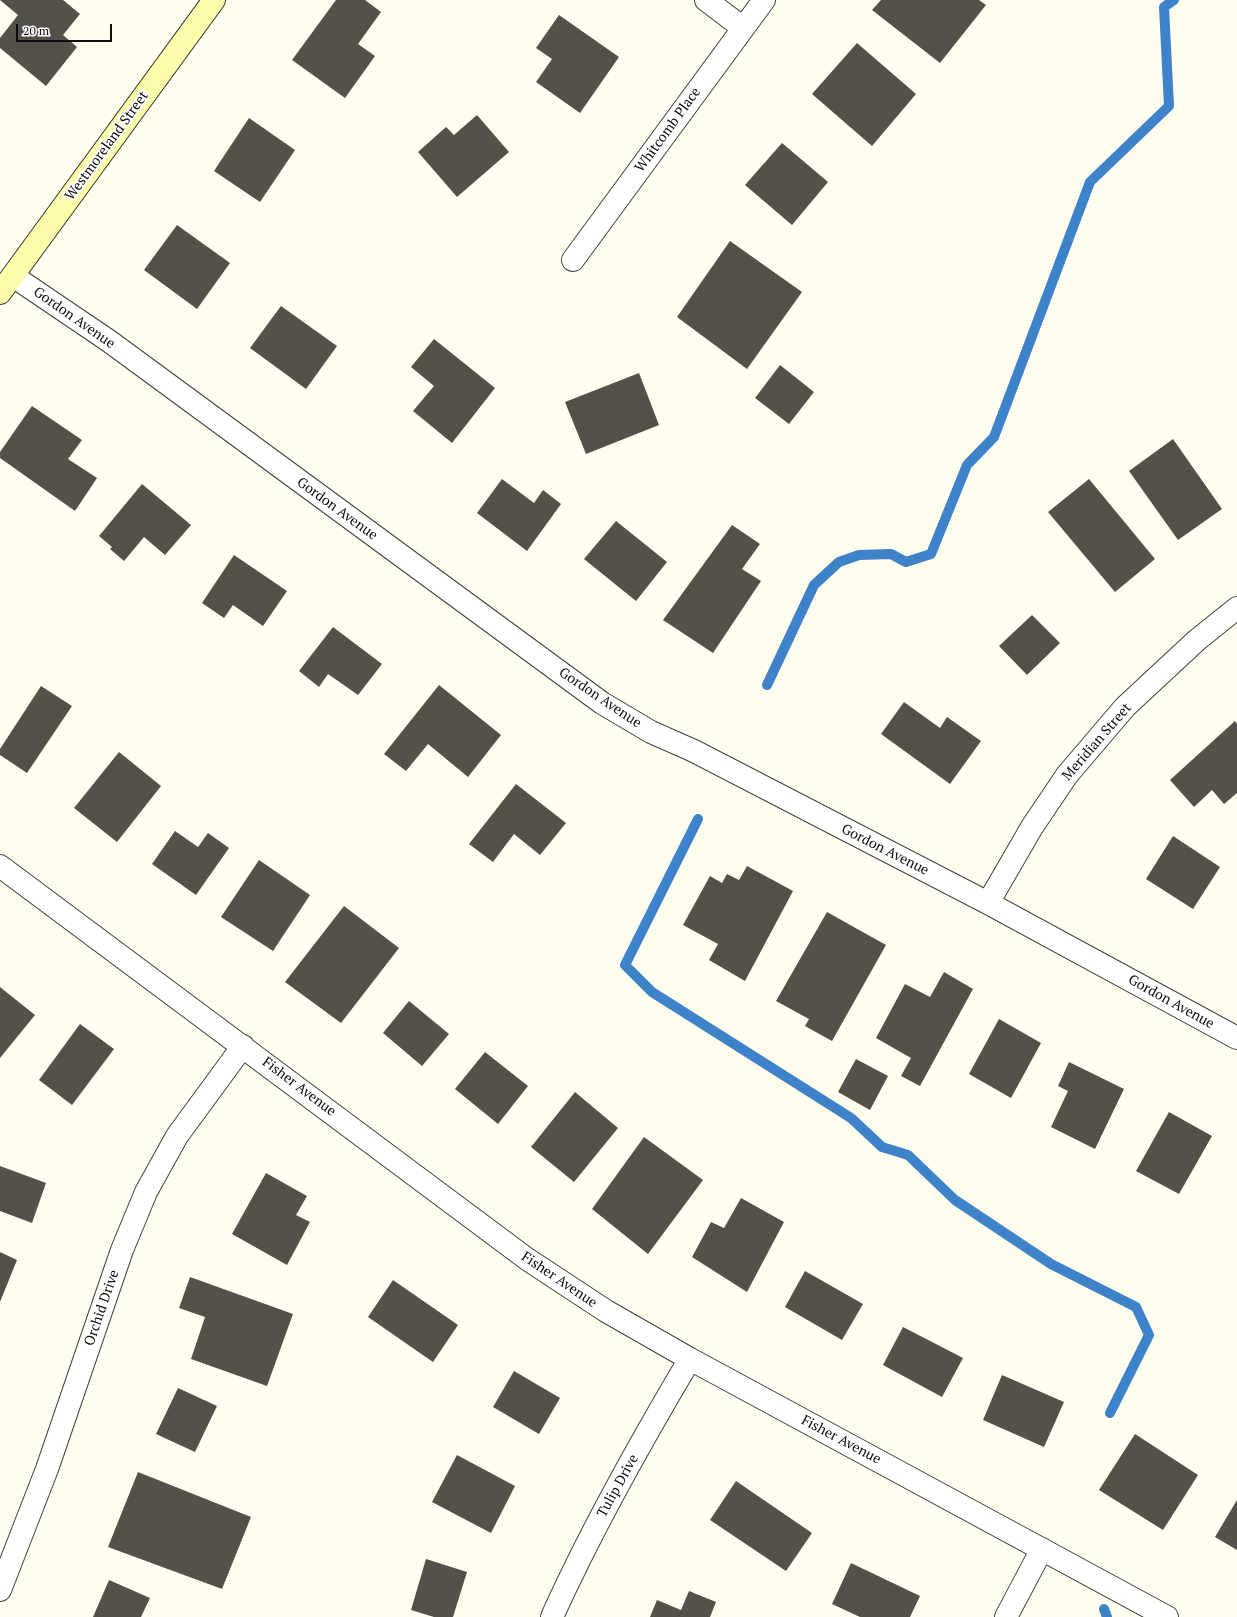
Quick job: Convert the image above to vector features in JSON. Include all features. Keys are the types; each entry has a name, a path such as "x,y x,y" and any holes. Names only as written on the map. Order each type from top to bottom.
{"main road":[{"name":"Westmoreland Street","path":"6,284 214,0"}],"street":[{"path":"706,0 743,28"},
{"name":"Whitcomb Place","path":"572,260 764,0"},
{"name":"Gordon Avenue","path":"6,284 115,346 602,703 651,732 694,751 988,903 1237,1038"},
{"name":"Meridian Street","path":"988,903 1032,827 1072,769 1125,707 1197,640 1237,608"},
{"name":"Fisher Avenue","path":"0,866 527,1259 606,1311 690,1359 1167,1617"},
{"name":"Orchid Drive","path":"0,1590 47,1469 122,1250 146,1192 177,1136 243,1046"},
{"name":"Tulip Drive","path":"552,1617 579,1557 659,1411 690,1359"},
{"path":"1006,1617 1042,1549"}],"building":[{"path":"0,0 63,0 80,14 63,35 77,47 46,86 0,48 0,38 18,15"},
{"path":"336,0 365,0 381,12 358,44 375,56 345,98 292,60"},
{"path":"881,0 979,0 986,5 940,63 872,10"},
{"path":"559,15 619,57 580,113 536,82 552,59 536,48"},
{"path":"857,43 916,94 872,146 812,94"},
{"path":"477,115 509,152 457,197 418,152 446,127 454,135"},
{"path":"249,118 295,150 260,202 214,171"},
{"path":"782,143 828,182 792,225 745,185"},
{"path":"177,225 230,263 197,309 144,270"},
{"path":"730,241 802,292 747,369 677,317"},
{"path":"281,306 337,346 306,389 250,348"},
{"path":"434,339 495,388 452,443 413,411 434,386 411,367"},
{"path":"780,365 814,392 789,424 755,398"},
{"path":"639,373 659,425 586,454 565,402"},
{"path":"32,406 82,440 68,459 97,478 75,511 0,458 0,452"},
{"path":"1173,439 1222,509 1178,540 1129,471"},
{"path":"502,479 534,503 543,490 561,504 527,551 477,513"},
{"path":"1089,479 1155,559 1115,592 1048,512"},
{"path":"142,484 191,525 165,555 144,537 124,561 110,549 112,547 99,536"},
{"path":"616,521 667,562 636,601 584,559"},
{"path":"732,525 760,544 742,569 761,581 713,653 663,620"},
{"path":"234,555 287,591 263,626 233,605 224,618 202,603"},
{"path":"1032,615 1060,643 1027,675 999,646"},
{"path":"333,627 382,664 358,695 328,674 319,687 299,671"},
{"path":"439,685 501,735 468,777 428,744 406,771 384,754"},
{"path":"41,686 72,706 27,773 0,755 0,749"},
{"path":"904,702 940,728 947,717 981,741 950,784 881,734"},
{"path":"1235,721 1237,724 1237,793 1224,804 1212,790 1194,807 1170,780"},
{"path":"119,752 161,786 117,842 74,808"},
{"path":"516,784 566,823 540,855 514,834 493,862 469,844"},
{"path":"175,831 198,847 208,833 229,848 196,895 152,864"},
{"path":"1173,836 1220,867 1193,909 1146,879"},
{"path":"259,860 310,895 273,951 221,917"},
{"path":"747,866 793,891 745,981 709,960 718,944 683,925 710,876 722,883 727,874 739,880"},
{"path":"344,906 399,948 341,1023 285,982"},
{"path":"827,912 886,945 832,1041 805,1026 809,1019 776,1001"},
{"path":"944,972 973,989 920,1086 901,1076 911,1058 876,1038 905,984 930,997"},
{"path":"0,987 35,1015 0,1058"},
{"path":"409,1001 449,1034 422,1066 383,1033"},
{"path":"999,1019 1041,1043 1011,1098 969,1074"},
{"path":"80,1024 114,1049 72,1105 39,1080"},
{"path":"485,1052 528,1086 498,1124 455,1089"},
{"path":"856,1059 888,1076 870,1110 838,1092"},
{"path":"1069,1062 1124,1089 1095,1149 1051,1127 1068,1091 1058,1086"},
{"path":"575,1092 618,1128 574,1182 531,1147"},
{"path":"1169,1112 1212,1136 1179,1194 1136,1171"},
{"path":"644,1137 703,1180 648,1254 592,1209"},
{"path":"0,1166 46,1183 32,1223 0,1211"},
{"path":"266,1173 307,1196 296,1215 310,1222 287,1265 232,1234"},
{"path":"741,1198 784,1222 747,1292 692,1257 711,1222 724,1228"},
{"path":"0,1252 17,1260 0,1302"},
{"path":"805,1271 863,1304 842,1340 785,1307"},
{"path":"190,1277 293,1314 267,1386 191,1359 205,1317 179,1308"},
{"path":"393,1280 458,1325 433,1362 368,1317"},
{"path":"903,1327 963,1358 942,1397 883,1365"},
{"path":"514,1371 560,1398 539,1434 493,1407"},
{"path":"1002,1375 1064,1402 1044,1447 983,1420"},
{"path":"178,1388 217,1406 195,1452 156,1434"},
{"path":"1135,1434 1198,1475 1163,1530 1099,1490"},
{"path":"457,1455 515,1486 491,1533 432,1502"},
{"path":"138,1472 251,1517 222,1589 108,1547"},
{"path":"736,1481 812,1533 786,1571 710,1520"},
{"path":"1237,1500 1237,1550 1215,1537"},
{"path":"426,1559 467,1572 453,1617 434,1617 411,1610"},
{"path":"851,1563 920,1596 910,1617 860,1617 832,1604"},
{"path":"109,1580 150,1598 141,1617 93,1617"},
{"path":"689,1591 716,1602 710,1617 650,1617 657,1600 681,1610"}],"waterway":[{"path":"767,685 814,585 839,562 859,555 891,554 906,562 931,554 967,465 994,437 1090,182 1169,106 1164,7 1174,0"},
{"path":"698,819 625,965 652,992 851,1118 882,1147 908,1155 955,1200 1051,1264 1136,1307 1149,1335 1110,1413"},
{"path":"1104,1609 1107,1617"}]}
